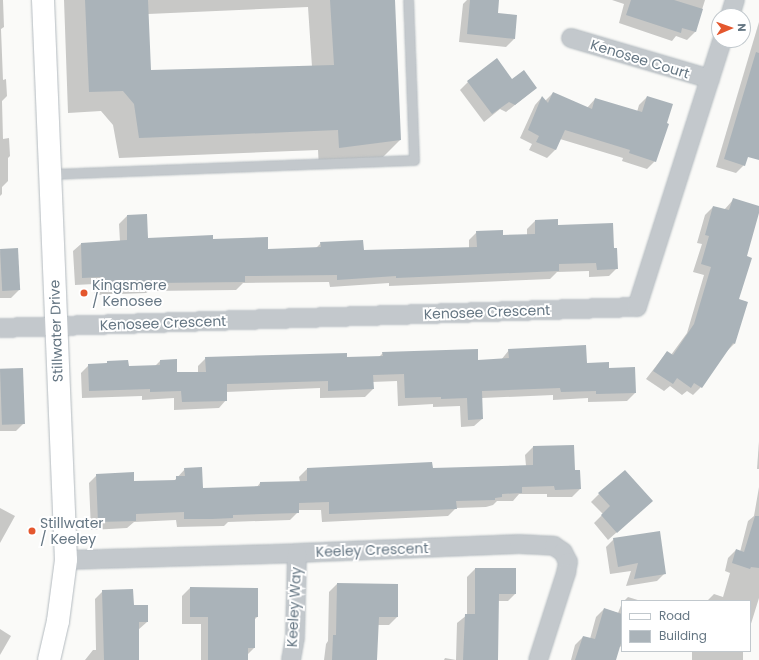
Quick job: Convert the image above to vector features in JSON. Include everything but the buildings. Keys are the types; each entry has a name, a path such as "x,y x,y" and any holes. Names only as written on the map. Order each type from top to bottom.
{"street":[{"name":"Stillwater Drive","path":"44,0 49,174 66,560 58,621 49,660"},
{"name":"Kenosee Court","path":"571,38 710,79"},
{"name":"Kenosee Crescent","path":"55,326 638,307 720,48"},
{"path":"0,328 55,326"},
{"name":"Keeley Crescent","path":"66,560 519,544 554,546 563,552 568,562 538,660"},
{"name":"Keeley Way","path":"291,660 295,637 297,553"}],"lane":[{"path":"49,174 414,160 408,0"}],"place":[{"name":"Kingsmere / Kenosee","path":"84,293"},
{"name":"Stillwater / Keeley","path":"32,531"}]}
